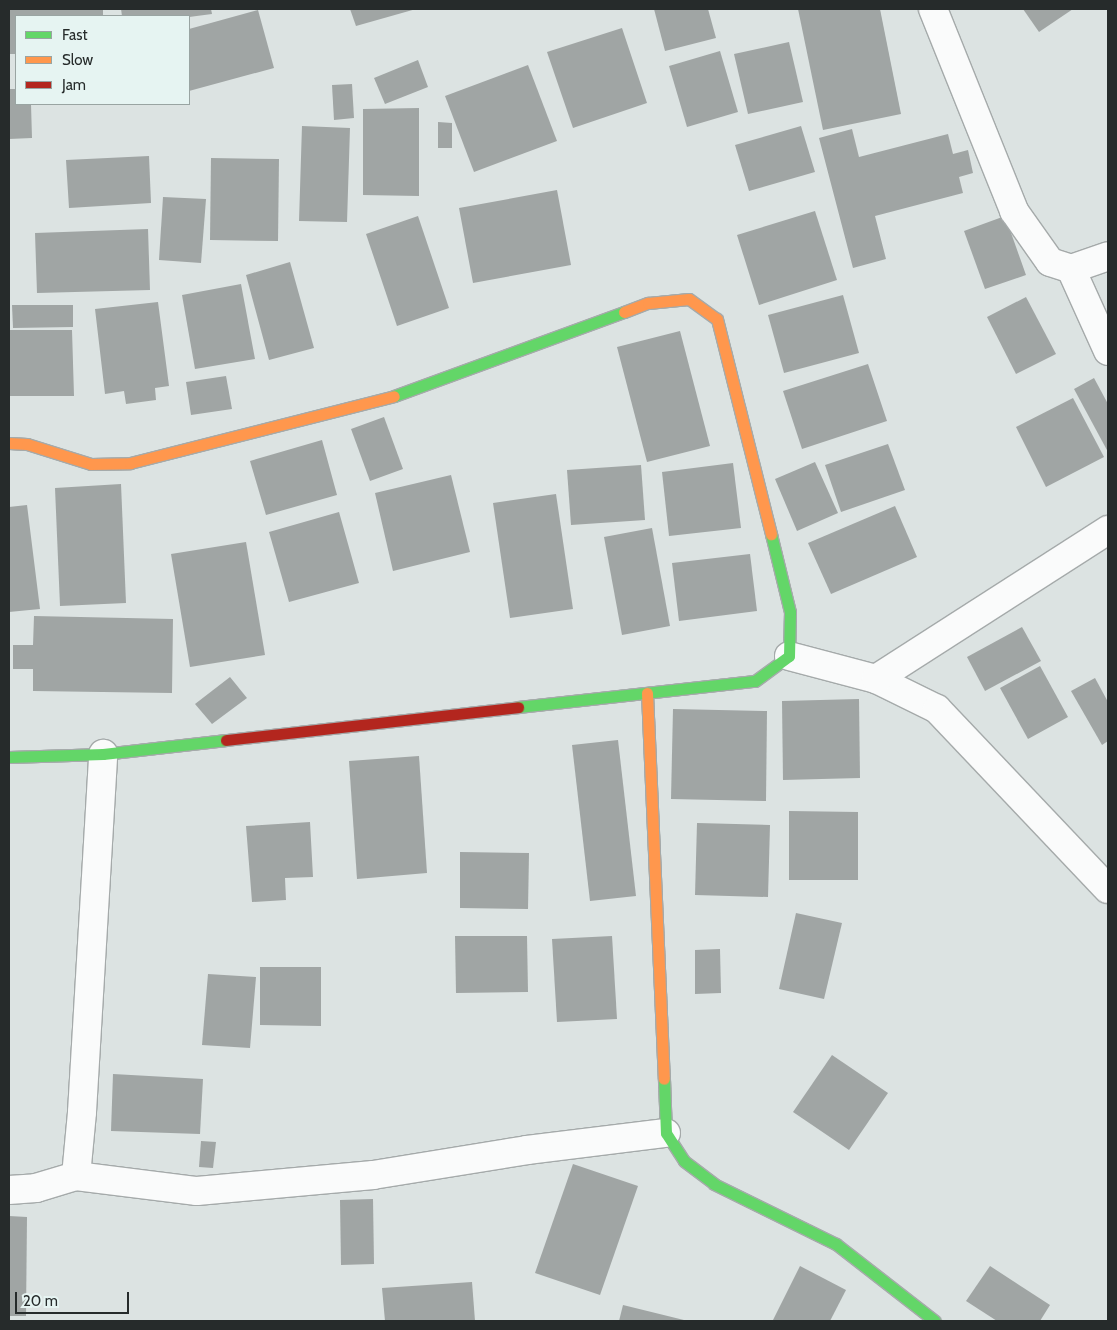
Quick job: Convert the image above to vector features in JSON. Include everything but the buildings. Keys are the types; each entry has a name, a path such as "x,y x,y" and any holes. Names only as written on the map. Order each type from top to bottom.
{"street":[{"path":"933,9 1014,211 1050,262 1071,269 1108,256"},
{"path":"1071,269 1108,351"},
{"path":"9,443 28,444 91,464 130,463 384,400 648,302 689,299 717,319 790,612 789,656"},
{"path":"876,679 1108,530"},
{"path":"789,656 876,679 937,709 1108,889"},
{"path":"9,758 103,754 755,681 789,656"},
{"path":"646,693 666,1133 684,1161 714,1184 836,1244 935,1321"},
{"path":"76,1176 82,1112 103,754"},
{"path":"9,1190 36,1188 76,1176 197,1191 373,1175 527,1150 666,1133"}],"traffic: fast":[{"path":"394,396 624,312"},
{"path":"518,707 755,681 789,656 790,612 771,534"},
{"path":"9,757 103,754 226,740"},
{"path":"664,1079 666,1133 684,1161 714,1184 836,1244 935,1321"}],"traffic: slow":[{"path":"624,312 648,303 689,299 717,319 771,534"},
{"path":"9,443 27,444 91,464 130,463 394,396"},
{"path":"647,693 664,1079"}],"traffic: jam":[{"path":"226,740 518,707"}]}
